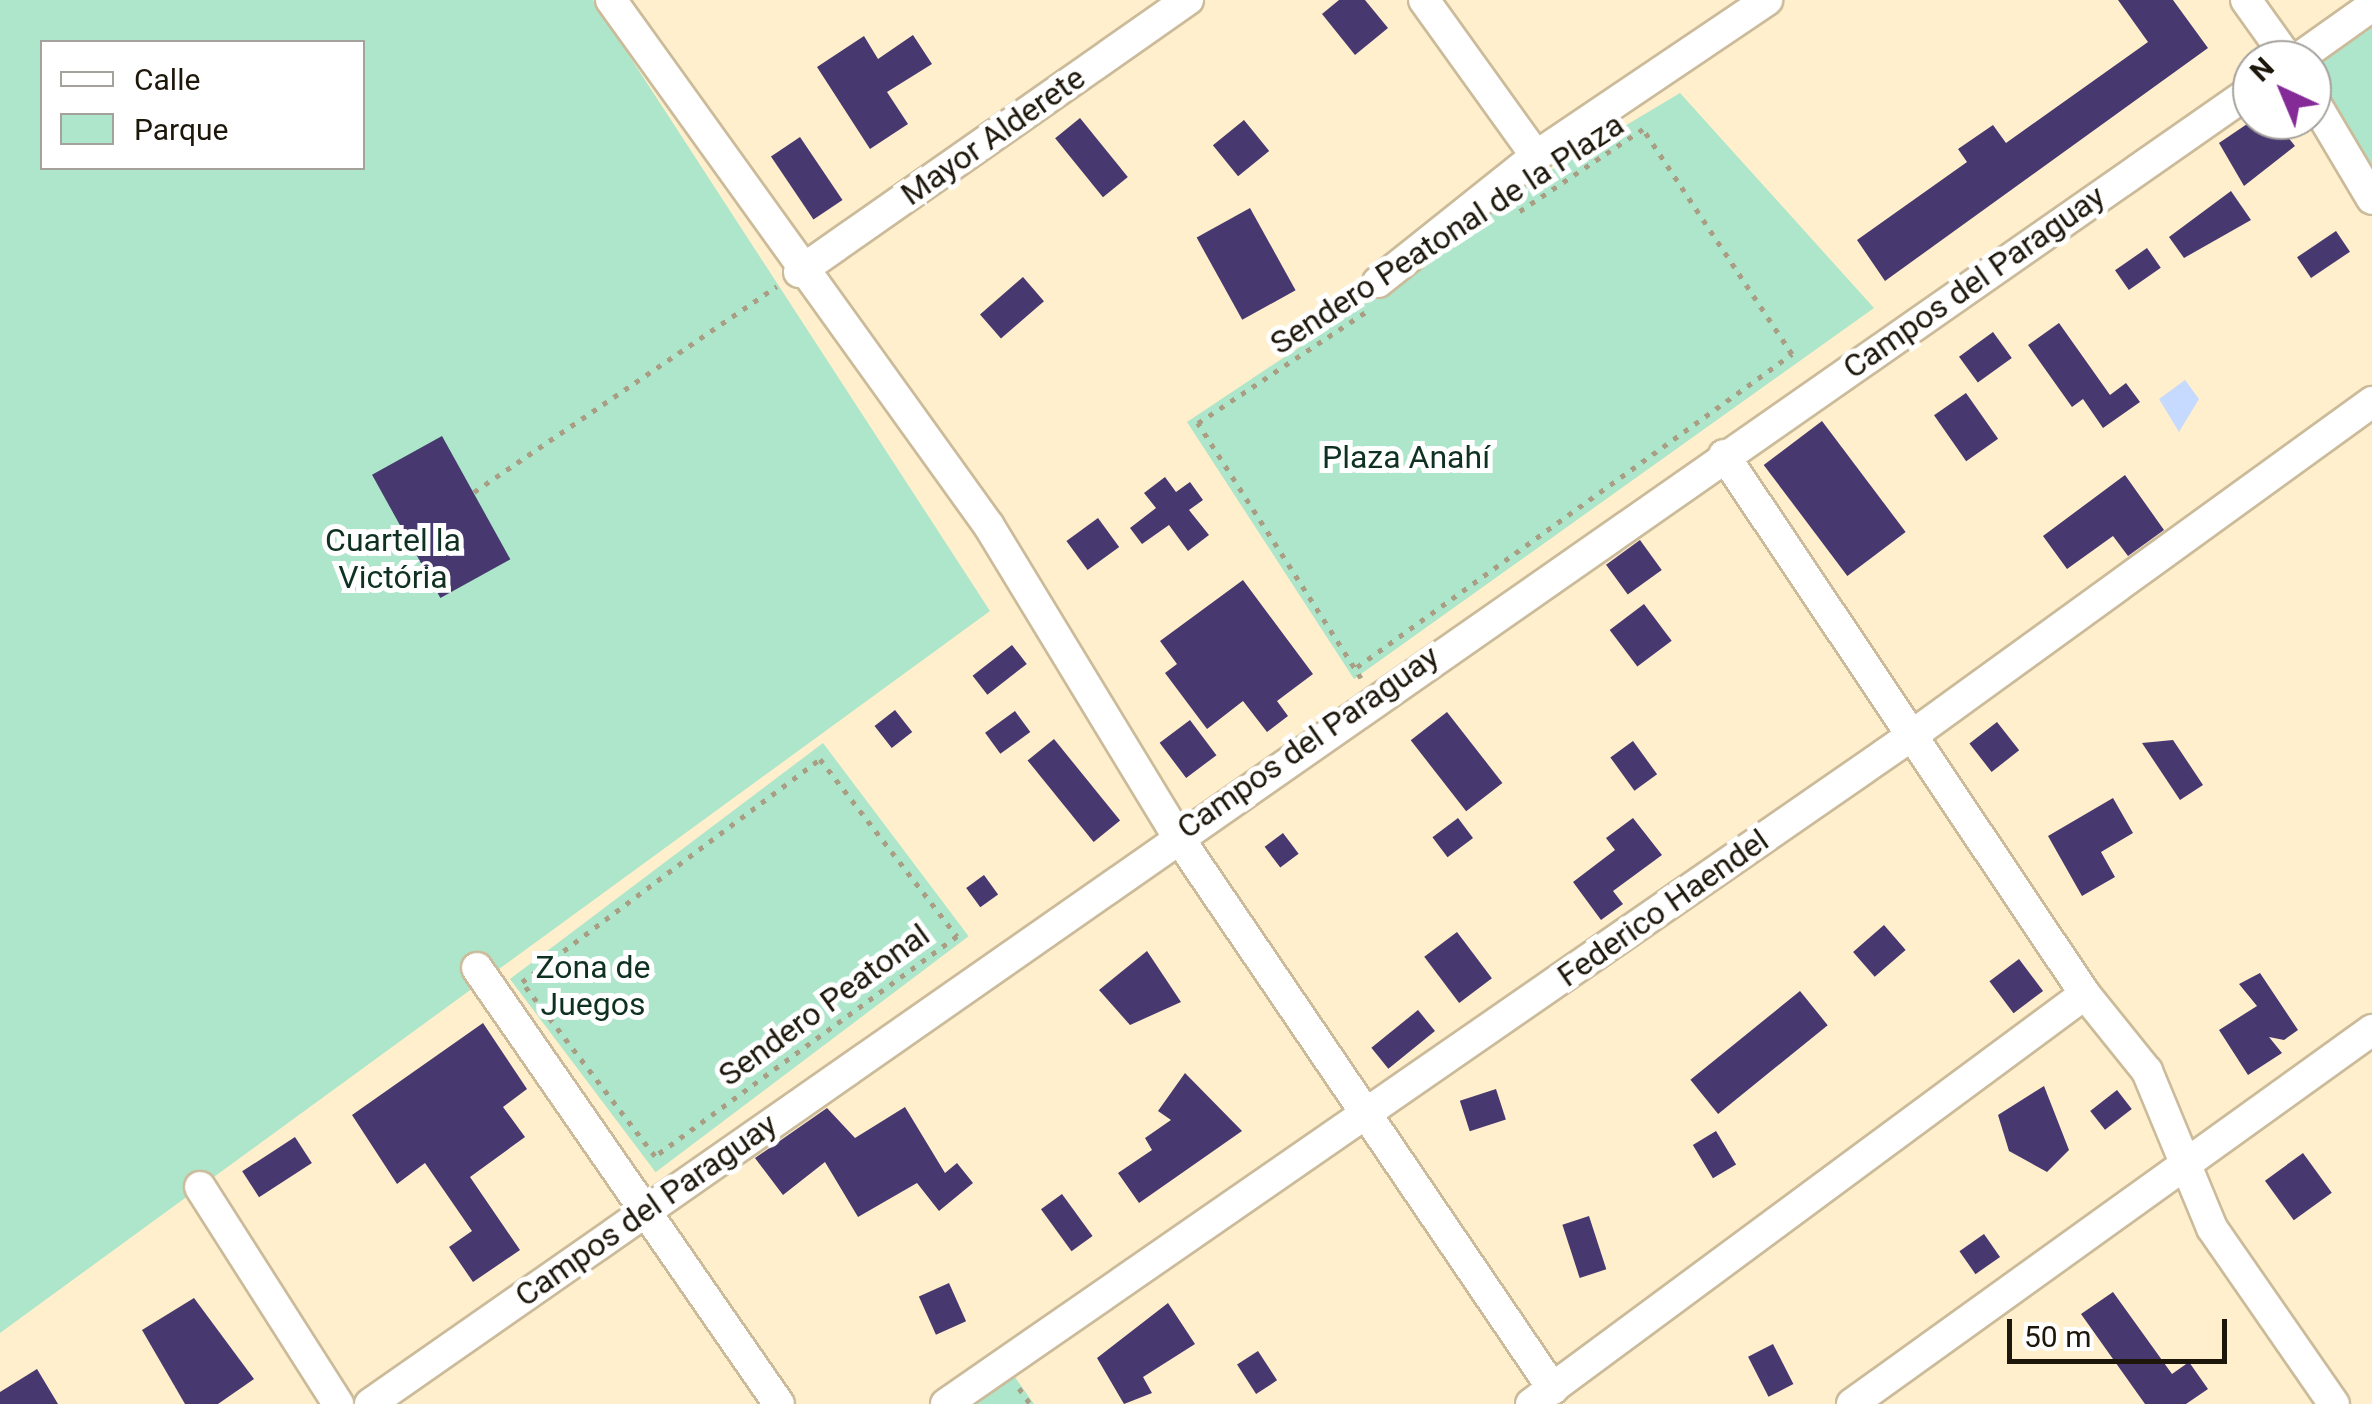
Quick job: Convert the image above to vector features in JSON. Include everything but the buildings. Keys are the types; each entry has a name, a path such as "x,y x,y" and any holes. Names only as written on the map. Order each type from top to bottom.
{"street":[{"path":"610,0 799,272 989,526 1176,834 1368,1112 1542,1396 2085,994"},
{"name":"Mayor Alderete","path":"799,272 1188,0"},
{"path":"1424,0 1536,156"},
{"path":"1379,293 1536,156 1767,0"},
{"path":"2246,0 2277,40"},
{"path":"2322,40 2372,6"},
{"name":"Campos del Paraguay","path":"370,1404 1176,834 2232,104"},
{"path":"2332,132 2372,199"},
{"name":"Federico Haendel","path":"946,1404 1914,734 2372,402"},
{"path":"1724,455 2085,994 2148,1071 2212,1228 2334,1404"},
{"path":"478,968 649,1209 779,1404"},
{"path":"1852,1404 2372,1030"},
{"path":"200,1188 338,1404"}],"path":[{"name":"Sendero Peatonal de la Plaza","path":"1357,667 1792,354 1643,129 1512,216"},
{"path":"474,492 799,272"},
{"name":"Sendero Peatonal de la Plaza","path":"1370,700 1357,667 1198,423 1379,293"},
{"name":"Sendero Peatonal","path":"820,759 957,936 655,1156 522,982 820,759"}],"green space":[{"name":"Cuartel la Victória","path":"0,0 593,0 990,611 0,1333"},
{"path":"2372,15 2372,173 2332,115 2332,45"},
{"name":"Plaza Anahí","path":"1680,93 1874,308 1354,679 1187,422 1469,234 1496,203"},
{"name":"Zona de Juegos","path":"823,743 969,936 656,1172 510,979"},
{"path":"1012,1373 1034,1404 966,1404"}],"water":[{"path":"2185,380 2199,399 2179,432 2159,399"}]}
